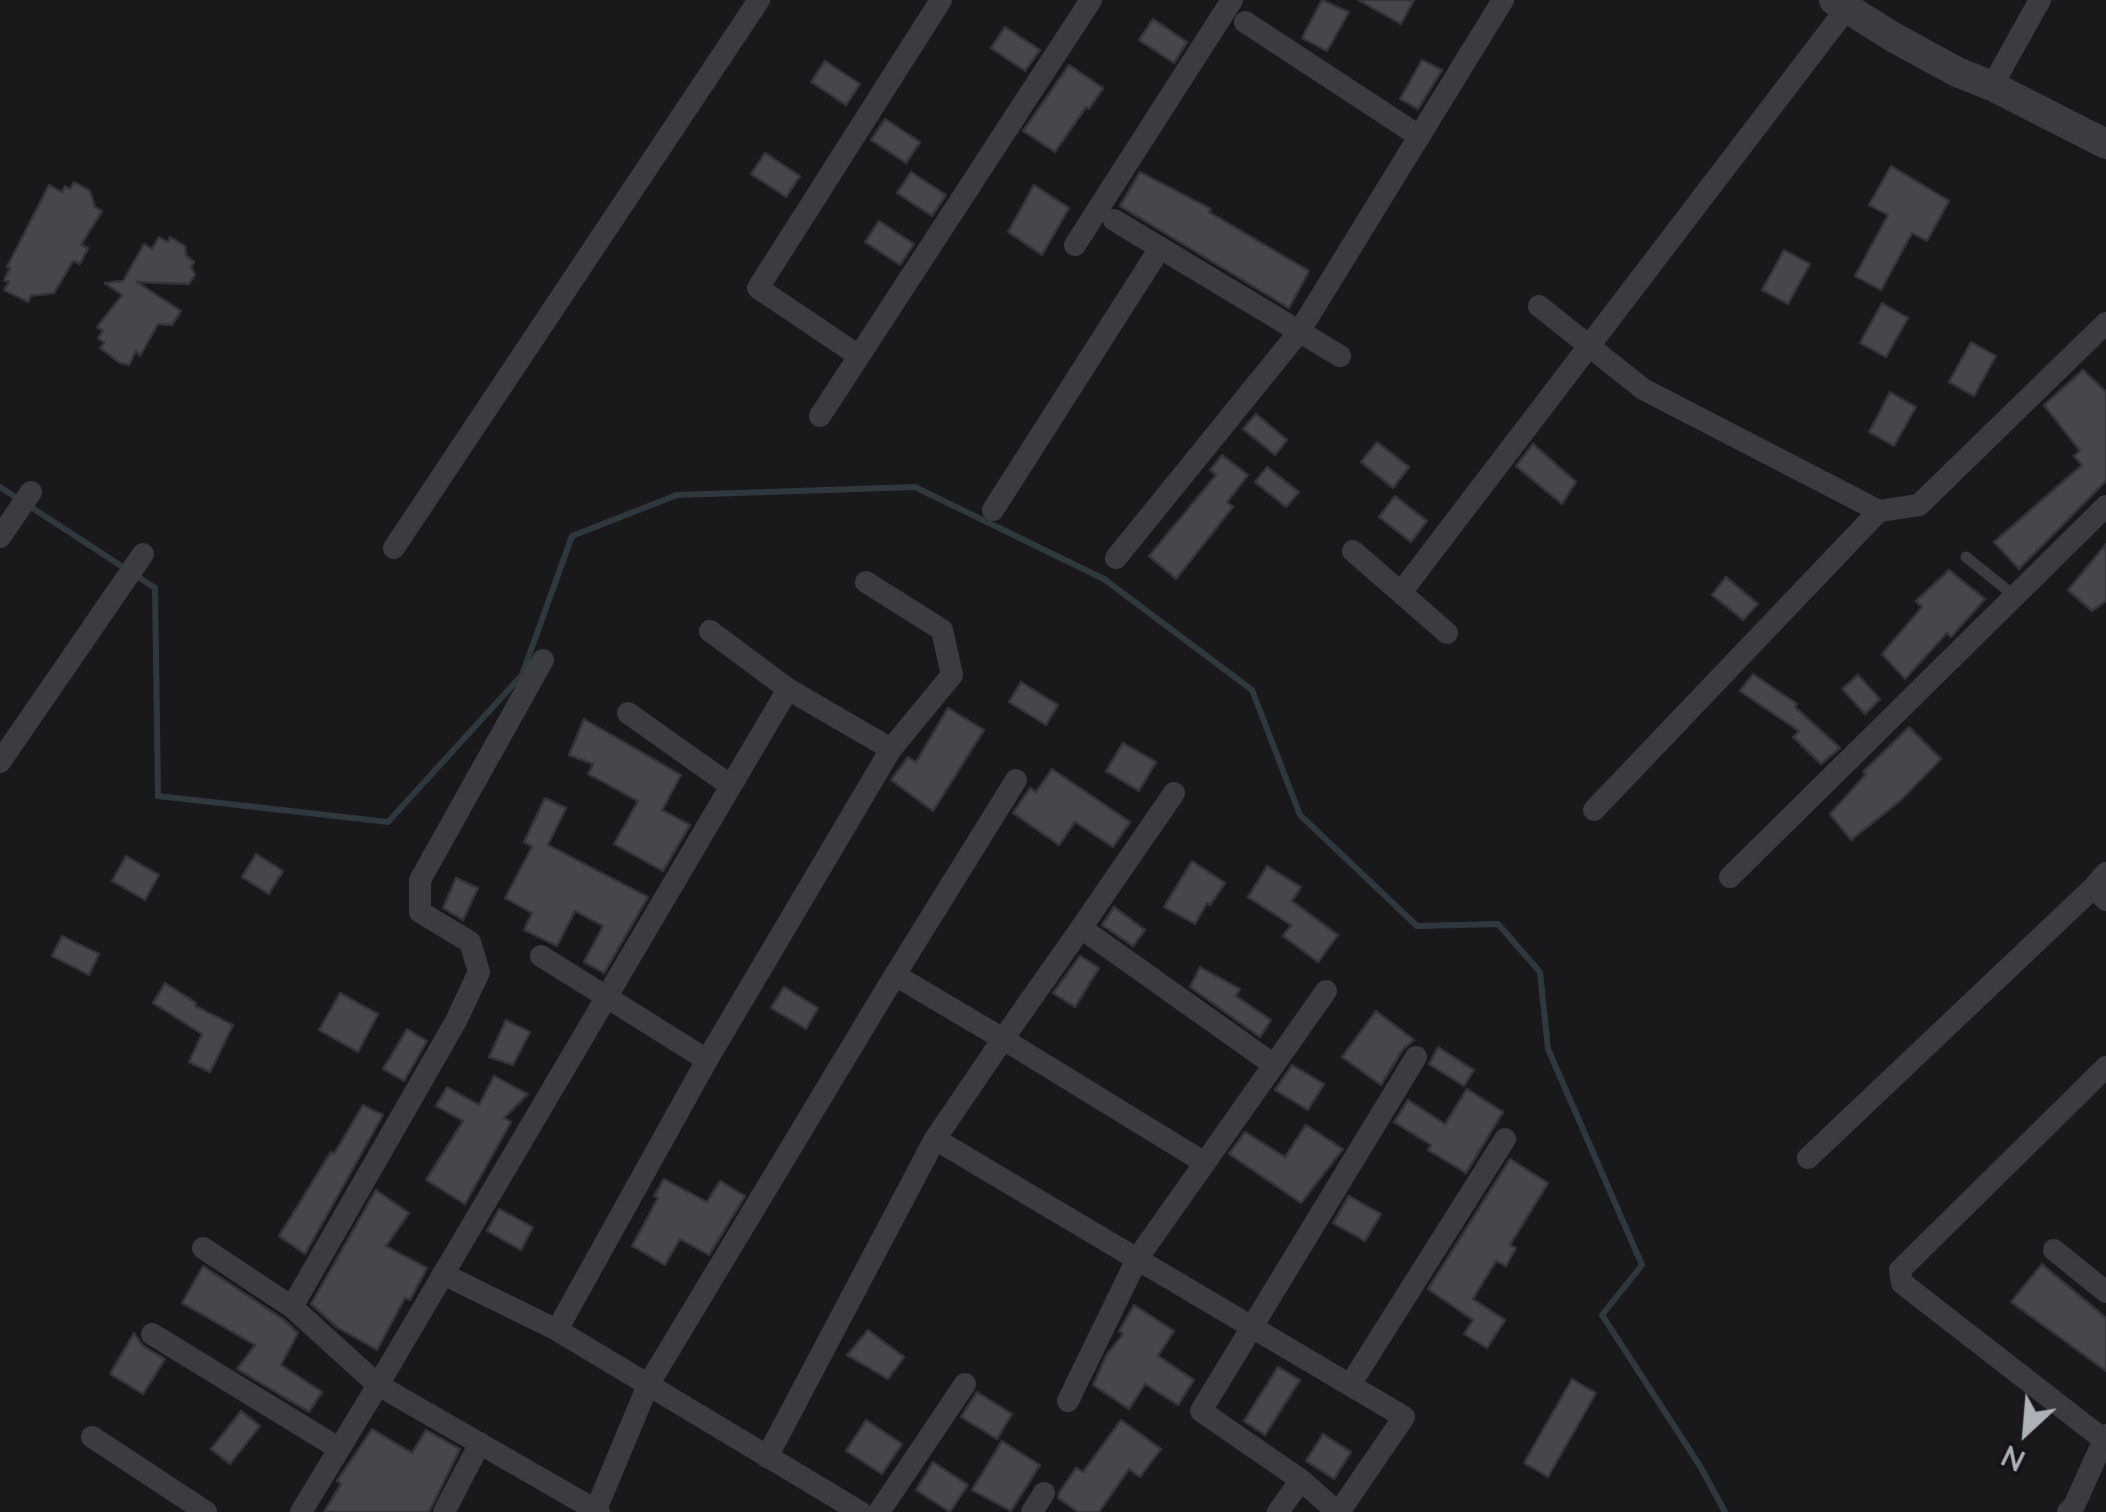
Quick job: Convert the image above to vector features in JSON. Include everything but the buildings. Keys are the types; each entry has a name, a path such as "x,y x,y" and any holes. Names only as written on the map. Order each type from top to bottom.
{"street":[{"path":"394,548 759,0"},
{"path":"859,356 758,288 940,0"},
{"path":"820,416 1091,0"},
{"path":"1074,245 1232,0"},
{"path":"1992,86 2040,0"},
{"path":"1116,558 1299,332 1498,2"},
{"path":"1402,591 1589,346 1840,4 1957,72 2106,144"},
{"path":"1245,22 1419,136"},
{"path":"1114,220 1340,356"},
{"path":"993,510 1160,248"},
{"path":"1539,306 1642,389 1879,511 1919,505 2106,323"},
{"path":"0,537 31,492"},
{"path":"1730,877 2106,506"},
{"path":"1594,810 1879,511"},
{"path":"1353,551 1447,632"},
{"path":"0,762 143,554"},
{"path":"557,1330 707,1060 890,749 952,676 942,630 866,582"},
{"path":"710,631 788,690 890,749"},
{"path":"292,1306 456,1022 479,972 470,942 420,912 420,880 543,660"},
{"path":"301,1512 788,690"},
{"path":"628,713 731,786"},
{"path":"202,1248 292,1306 378,1384 596,1511 648,1385 1016,780"},
{"path":"768,1456 935,1139 1174,793"},
{"path":"1808,1158 2102,887"},
{"path":"1082,928 1274,1065"},
{"path":"540,956 707,1060"},
{"path":"895,975 1205,1163"},
{"path":"1068,1401 1137,1259 1326,992"},
{"path":"935,1139 1250,1327 1404,1417 1338,1512 1202,1410 1250,1327 1416,1057"},
{"path":"2076,1510 2105,1437 1902,1284 1900,1270 2106,1067"},
{"path":"1350,1385 1506,1139"},
{"path":"2054,1250 2106,1292"},
{"path":"443,1274 557,1330 860,1512"},
{"path":"152,1334 338,1448"},
{"path":"879,1512 965,1384"},
{"path":"92,1438 206,1512"},
{"path":"444,1512 480,1443"},
{"path":"1278,1512 1300,1480"}],"lane":[{"path":"1966,557 2016,597"}],"waterway":[{"path":"0,487 126,569"},
{"path":"137,576 155,588 158,796 388,822 522,675 572,536 677,495 915,487 1104,579 1252,690 1300,815 1417,926 1498,924 1540,972 1548,1049 1642,1265 1602,1315 1700,1466 1725,1512"}]}
